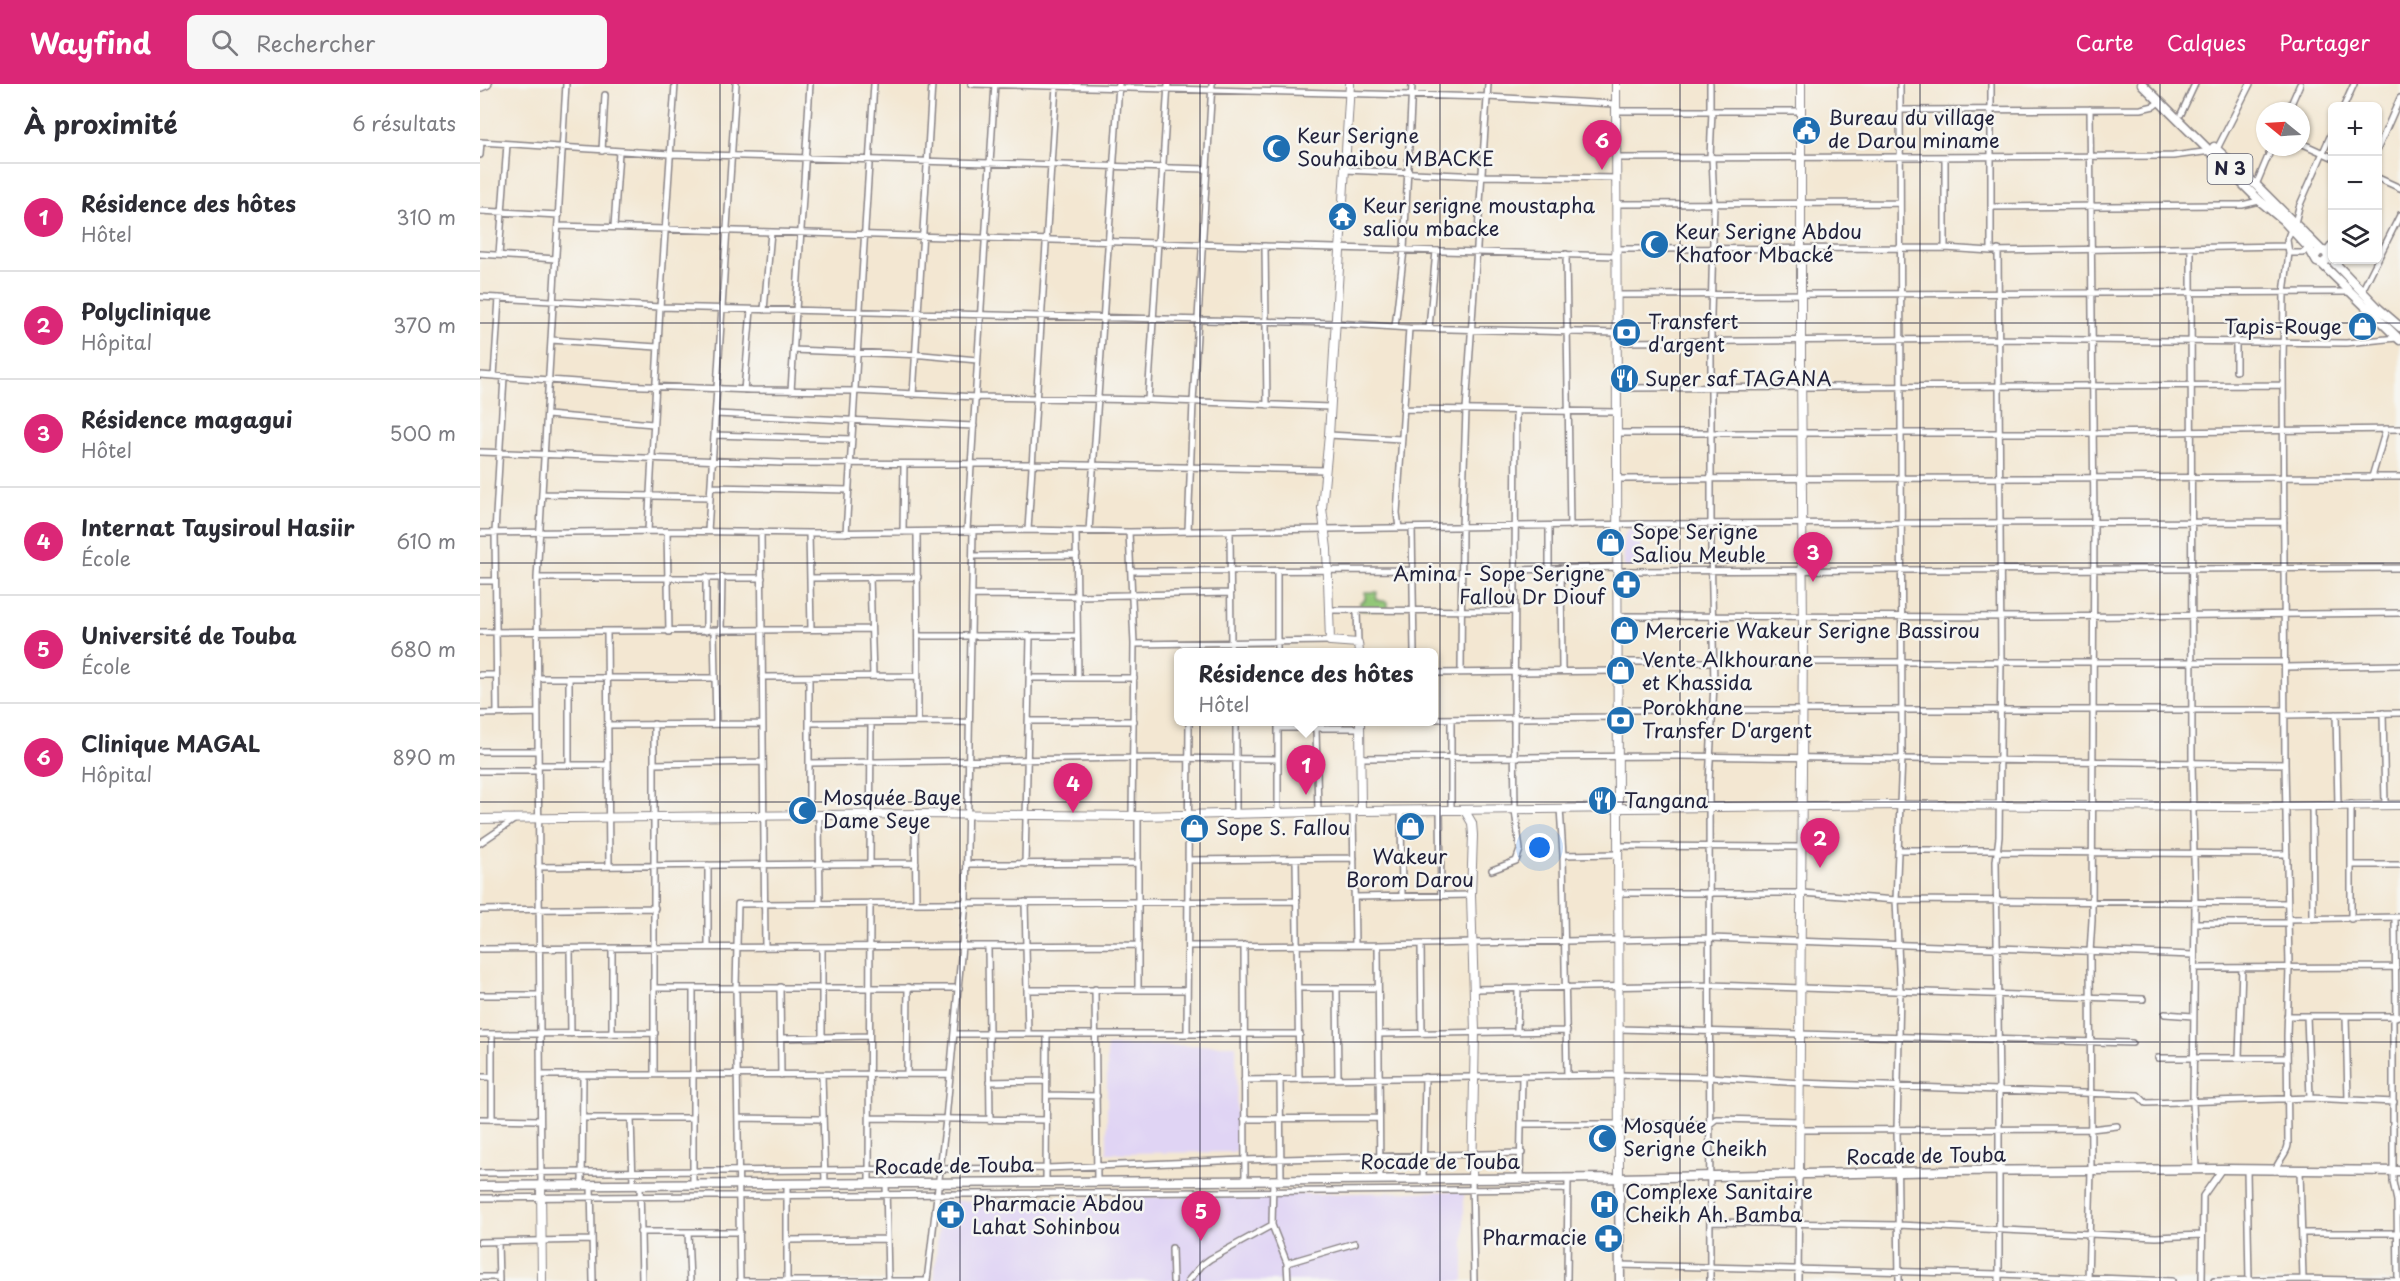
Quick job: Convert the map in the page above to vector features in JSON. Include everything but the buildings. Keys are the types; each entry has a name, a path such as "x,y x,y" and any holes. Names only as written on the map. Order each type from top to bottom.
{"main road":[{"path":"480,87 487,84"},
{"name":"N 3","path":"2142,84 2256,185 2293,226 2400,327"},
{"name":"N 3","path":"2151,84 2260,201 2293,226 2309,248 2323,254"},
{"path":"2323,254 2317,262 2322,264 2399,339"},
{"name":"Rocade de Touba","path":"480,1186 1619,1178 2196,1169 2397,1171"},
{"path":"1619,1178 1620,1281"}],"street":[{"path":"542,1281 537,578 566,84"},
{"path":"648,531 652,424 675,84"},
{"path":"708,531 736,84"},
{"path":"791,391 810,84"},
{"path":"846,533 874,84"},
{"path":"913,395 932,84"},
{"path":"971,84 1168,87 1212,91 1487,97 1615,108 1801,111"},
{"path":"995,84 972,465 970,530 973,556 966,902 946,1119 927,1281 740,1281 736,987 738,905 820,902 870,903 916,902 966,902 1025,902 1137,901 1297,902"},
{"path":"1188,531 1193,402 1212,84"},
{"path":"1330,641 1328,570 1325,530 1321,513 1329,435 1350,84"},
{"path":"1395,327 1404,250 1412,84"},
{"path":"1461,672 1466,410 1488,84"},
{"path":"1616,84 1619,1178"},
{"path":"1710,84 1714,202 1711,340 1713,662 1709,808 1712,1222 1710,1281"},
{"path":"1798,1281 1803,757 1801,84"},
{"path":"1899,1281 1897,1130 1900,990 1896,900 1902,758 1899,386 1900,84"},
{"path":"1991,84 1990,155 1999,294 2001,432 2001,711 1997,948 2000,1091 1999,1278"},
{"path":"2181,114 2195,84"},
{"path":"1616,158 2173,156 2214,150 2250,84"},
{"path":"2292,102 2300,84"},
{"path":"2346,102 2354,84"},
{"path":"1028,530 1056,85"},
{"path":"1089,531 1119,86"},
{"path":"1148,400 1168,87"},
{"path":"602,150 605,95"},
{"path":"2382,139 2400,98"},
{"path":"1900,110 2146,108 2160,101"},
{"path":"2088,1279 2091,1170 2090,952 2094,524 2090,109"},
{"path":"2275,1171 2278,1160 2288,1148 2289,967 2285,806 2284,292 2293,226 2328,141"},
{"path":"480,155 481,142 732,157 1207,169"},
{"path":"499,255 507,144"},
{"path":"2310,147 2330,156"},
{"path":"614,227 619,152"},
{"path":"2256,185 2268,156"},
{"path":"1944,157 1944,248"},
{"path":"1345,170 1482,176 1617,178"},
{"path":"2382,180 2400,188"},
{"path":"1992,207 2242,205 2260,201"},
{"path":"1617,204 1899,203"},
{"path":"480,211 559,215"},
{"path":"2362,291 2400,215"},
{"path":"558,226 1566,254 1712,249 1944,248 1995,251 2191,248 2288,250 2303,253 2309,248"},
{"path":"764,310 771,232"},
{"path":"1265,246 1267,405"},
{"path":"2191,248 2192,763 2195,904 2193,1103 2196,1169"},
{"path":"2323,254 2328,248"},
{"path":"1429,328 1436,251"},
{"path":"480,254 556,259"},
{"path":"1566,254 1569,331 1570,526"},
{"path":"1617,296 2349,292"},
{"path":"480,297 751,310 1336,323 1409,328 1617,333"},
{"path":"494,376 499,298"},
{"path":"744,390 751,310"},
{"path":"2236,325 2236,371"},
{"path":"1399,528 1397,513 1409,328"},
{"path":"1617,342 1999,339 2346,343 2399,339"},
{"path":"551,340 657,347"},
{"path":"793,350 977,360"},
{"path":"480,375 655,387 855,391 913,395 1330,407"},
{"path":"497,714 495,532 504,377"},
{"path":"1617,388 2283,385"},
{"path":"1403,409 1617,412"},
{"path":"1492,870 1516,861 1520,850 1515,810 1514,757 1516,411"},
{"path":"715,414 974,426"},
{"path":"547,415 652,424"},
{"path":"2372,477 2386,429"},
{"path":"1617,433 2092,433 2400,429"},
{"path":"714,435 852,439"},
{"path":"1329,435 1401,439"},
{"path":"480,452 712,462 1032,464 1326,470"},
{"path":"903,532 904,464"},
{"path":"1617,479 2400,477"},
{"path":"711,487 849,490"},
{"path":"542,494 710,497"},
{"path":"480,533 708,531 846,533 970,530 1129,532 1618,525 2284,522"},
{"path":"1549,527 1549,568"},
{"path":"1412,528 1414,648"},
{"path":"666,531 669,632"},
{"path":"1076,531 1078,678"},
{"path":"1230,531 1235,648"},
{"path":"761,532 765,947"},
{"path":"917,532 918,722"},
{"path":"1129,532 1134,644 1133,758 1138,989"},
{"path":"809,533 811,629"},
{"path":"973,556 1077,555"},
{"path":"1515,570 1549,568 1901,571 2093,568 2400,568"},
{"path":"1561,568 1562,671"},
{"path":"1277,570 1277,648"},
{"path":"1131,571 1412,570"},
{"path":"706,577 706,632"},
{"path":"722,577 722,631"},
{"path":"870,577 873,676"},
{"path":"810,578 918,577"},
{"path":"537,578 762,578"},
{"path":"480,581 495,581"},
{"path":"972,595 1077,596 1231,593"},
{"path":"1329,610 1514,611"},
{"path":"1357,611 1358,648"},
{"path":"1618,616 2400,613"},
{"path":"480,632 871,629"},
{"path":"714,631 716,724"},
{"path":"607,632 609,866"},
{"path":"918,636 1077,636"},
{"path":"1025,864 1028,814 1030,637"},
{"path":"1134,644 1330,641 1358,644"},
{"path":"1438,673 1562,671 1713,662 2093,661 2400,665"},
{"path":"480,675 496,675"},
{"path":"762,677 918,676"},
{"path":"808,677 810,816"},
{"path":"537,678 715,678"},
{"path":"569,678 569,765"},
{"path":"1029,678 1134,678"},
{"path":"1438,719 1803,710 1902,712 2193,710 2336,714 2400,713"},
{"path":"480,714 537,713"},
{"path":"2383,713 2385,804"},
{"path":"2336,714 2338,805"},
{"path":"1450,811 1451,720"},
{"path":"1029,721 1134,721"},
{"path":"809,723 969,722"},
{"path":"870,864 871,723"},
{"path":"607,724 762,724"},
{"path":"654,724 654,1075"},
{"path":"1187,1034 1189,726"},
{"path":"1236,726 1236,814"},
{"path":"1278,726 1278,813"},
{"path":"1291,726 1316,728 1345,726"},
{"path":"1355,945 1354,858 1360,726"},
{"path":"1316,728 1318,812"},
{"path":"480,751 537,751"},
{"path":"1360,758 1710,756 2285,764"},
{"path":"809,763 1133,758 1278,759"},
{"path":"654,764 764,762"},
{"path":"480,771 607,765"},
{"path":"2351,804 2351,919"},
{"path":"480,819 915,814 1135,816 1560,808 1801,808 1900,805 1999,807 2400,805"},
{"path":"2312,806 2313,919"},
{"path":"1560,808 1567,1076"},
{"path":"1401,811 1402,896"},
{"path":"1440,811 1441,895"},
{"path":"1465,811 1472,823 1471,895 1475,1031 1472,1179 1474,1281"},
{"path":"915,814 916,902"},
{"path":"819,816 820,902"},
{"path":"480,843 515,819"},
{"path":"1563,855 1709,846 1801,847"},
{"path":"1898,850 2287,855"},
{"path":"1188,860 1354,858"},
{"path":"1296,860 1299,1078"},
{"path":"538,867 916,863"},
{"path":"968,864 1137,863"},
{"path":"2352,865 2400,865"},
{"path":"708,866 708,947"},
{"path":"1618,893 1802,893 1896,900 2287,903"},
{"path":"1355,897 1471,895"},
{"path":"1025,902 1028,1034"},
{"path":"869,1183 870,903"},
{"path":"480,910 655,908"},
{"path":"2194,923 2398,917 2397,1058 2394,1102 2399,1281 2303,1279 2214,1281"},
{"path":"1188,946 1378,945 1710,938 2194,955"},
{"path":"1421,944 1422,1034"},
{"path":"480,950 1137,945"},
{"path":"1244,945 1245,1180"},
{"path":"1378,945 1380,1179"},
{"path":"988,947 990,1121"},
{"path":"822,948 822,1037"},
{"path":"570,949 571,1034"},
{"path":"612,949 612,1034"},
{"path":"2194,968 2396,967"},
{"path":"2239,1058 2242,968"},
{"path":"1474,989 1710,985 2143,999"},
{"path":"780,987 781,1075"},
{"path":"907,1073 908,987"},
{"path":"654,988 959,988"},
{"path":"693,988 693,1184"},
{"path":"1299,988 1378,988"},
{"path":"1095,989 1097,1181"},
{"path":"1337,989 1338,1078"},
{"path":"1517,1031 1518,989"},
{"path":"1027,990 1187,990"},
{"path":"480,995 540,995"},
{"path":"2165,1014 2193,1016"},
{"path":"2288,1016 2396,1017"},
{"path":"2307,1016 2310,1098"},
{"path":"2346,1016 2348,1100"},
{"path":"1619,1029 2132,1043"},
{"path":"1379,1034 1567,1031"},
{"path":"480,1034 655,1034"},
{"path":"492,1034 492,1119"},
{"path":"954,1034 1300,1034"},
{"path":"1046,1181 1047,1034"},
{"path":"781,1038 869,1036"},
{"path":"2158,1058 2287,1058"},
{"path":"541,1075 950,1074"},
{"path":"583,1075 582,1173 591,1196 593,1281"},
{"path":"822,1075 825,1183"},
{"path":"1244,1080 1619,1075 2138,1095 2146,1103 2310,1098 2394,1102"},
{"path":"1520,1178 1522,1076"},
{"path":"480,1077 492,1077"},
{"path":"1423,1179 1425,1077"},
{"path":"1280,1079 1281,1159 1273,1192 1272,1225 1287,1263 1288,1281"},
{"path":"989,1082 1047,1081"},
{"path":"1047,1095 1096,1096"},
{"path":"583,1118 693,1118"},
{"path":"631,1118 632,1172 640,1196 642,1281"},
{"path":"738,1118 823,1119"},
{"path":"870,1118 1047,1120"},
{"path":"1244,1119 1379,1118"},
{"path":"480,1119 540,1120"},
{"path":"1522,1124 1710,1124 1716,1119 1799,1126 1897,1130 2091,1129 2117,1126"},
{"path":"480,1173 940,1170 1380,1156 1522,1154"},
{"path":"2202,1281 2203,1196 2222,1169"},
{"path":"2247,1170 2249,1281"},
{"path":"2300,1171 2303,1279"},
{"path":"1568,1177 1568,1281"},
{"path":"787,1183 787,1281"},
{"path":"886,1183 888,1281"},
{"path":"480,1198 1568,1189"},
{"path":"1712,1222 1899,1225 2156,1236 2202,1235"},
{"path":"1188,1281 1210,1259 1272,1225"},
{"path":"640,1232 740,1232"},
{"path":"688,1232 690,1281"},
{"path":"2302,1233 2399,1233"},
{"path":"787,1240 887,1239"},
{"path":"480,1242 592,1240"},
{"path":"480,1277 499,1279 498,1242"},
{"path":"1287,1263 1355,1243"},
{"path":"1172,1248 1173,1281"},
{"path":"1620,1265 1899,1272 1999,1278 2172,1281"}],"shaded area":[{"path":"1629,528 1640,528 1641,567 1624,567 1623,537"},
{"path":"1236,1045 1237,1152 1107,1153 1107,1046"},
{"path":"1464,1191 1464,1281 934,1281 941,1201"}],"green space":[{"path":"1365,592 1377,592 1376,600 1388,602 1388,610 1360,610 1360,602 1365,600"}],"place":[{"name":"Bureau du village de Darou miname","path":"1807,130"},
{"name":"Keur Serigne Souhaibou MBACKE","path":"1276,148"},
{"name":"Clinique MAGAL","path":"1602,170"},
{"name":"Keur serigne moustapha saliou mbacke","path":"1342,217"},
{"name":"Keur Serigne Abdou Khafoor Mbacké","path":"1654,244"},
{"name":"Tapis-Rouge","path":"2363,327"},
{"name":"Transfert d'argent","path":"1627,333"},
{"name":"Super saf TAGANA","path":"1624,379"},
{"name":"Sope Serigne Saliou Meuble","path":"1611,543"},
{"name":"Résidence magagui","path":"1813,582"},
{"name":"Amina - Sope Serigne Fallou Dr Diouf","path":"1626,585"},
{"name":"Mercerie Wakeur Serigne Bassirou","path":"1624,631"},
{"name":"Vente Alkhourane et Khassida","path":"1621,671"},
{"name":"Porokhane Transfer D'argent","path":"1621,720"},
{"name":"Résidence des hôtes","path":"1306,795"},
{"name":"Tangana","path":"1603,801"},
{"name":"Mosquée Baye Dame Seye","path":"802,810"},
{"name":"Internat Taysiroul Hasiir","path":"1073,813"},
{"name":"Wakeur Borom Darou","path":"1410,826"},
{"name":"Sope S. Fallou","path":"1195,828"},
{"name":"Polyclinique","path":"1820,868"},
{"name":"Mosquée Serigne Cheikh","path":"1602,1138"},
{"name":"Complexe Sanitaire Cheikh Ah. Bamba","path":"1604,1204"},
{"name":"Pharmacie Abdou Lahat Sohinbou","path":"951,1215"},
{"name":"Pharmacie","path":"1608,1238"},
{"name":"Université de Touba","path":"1201,1241"}]}
